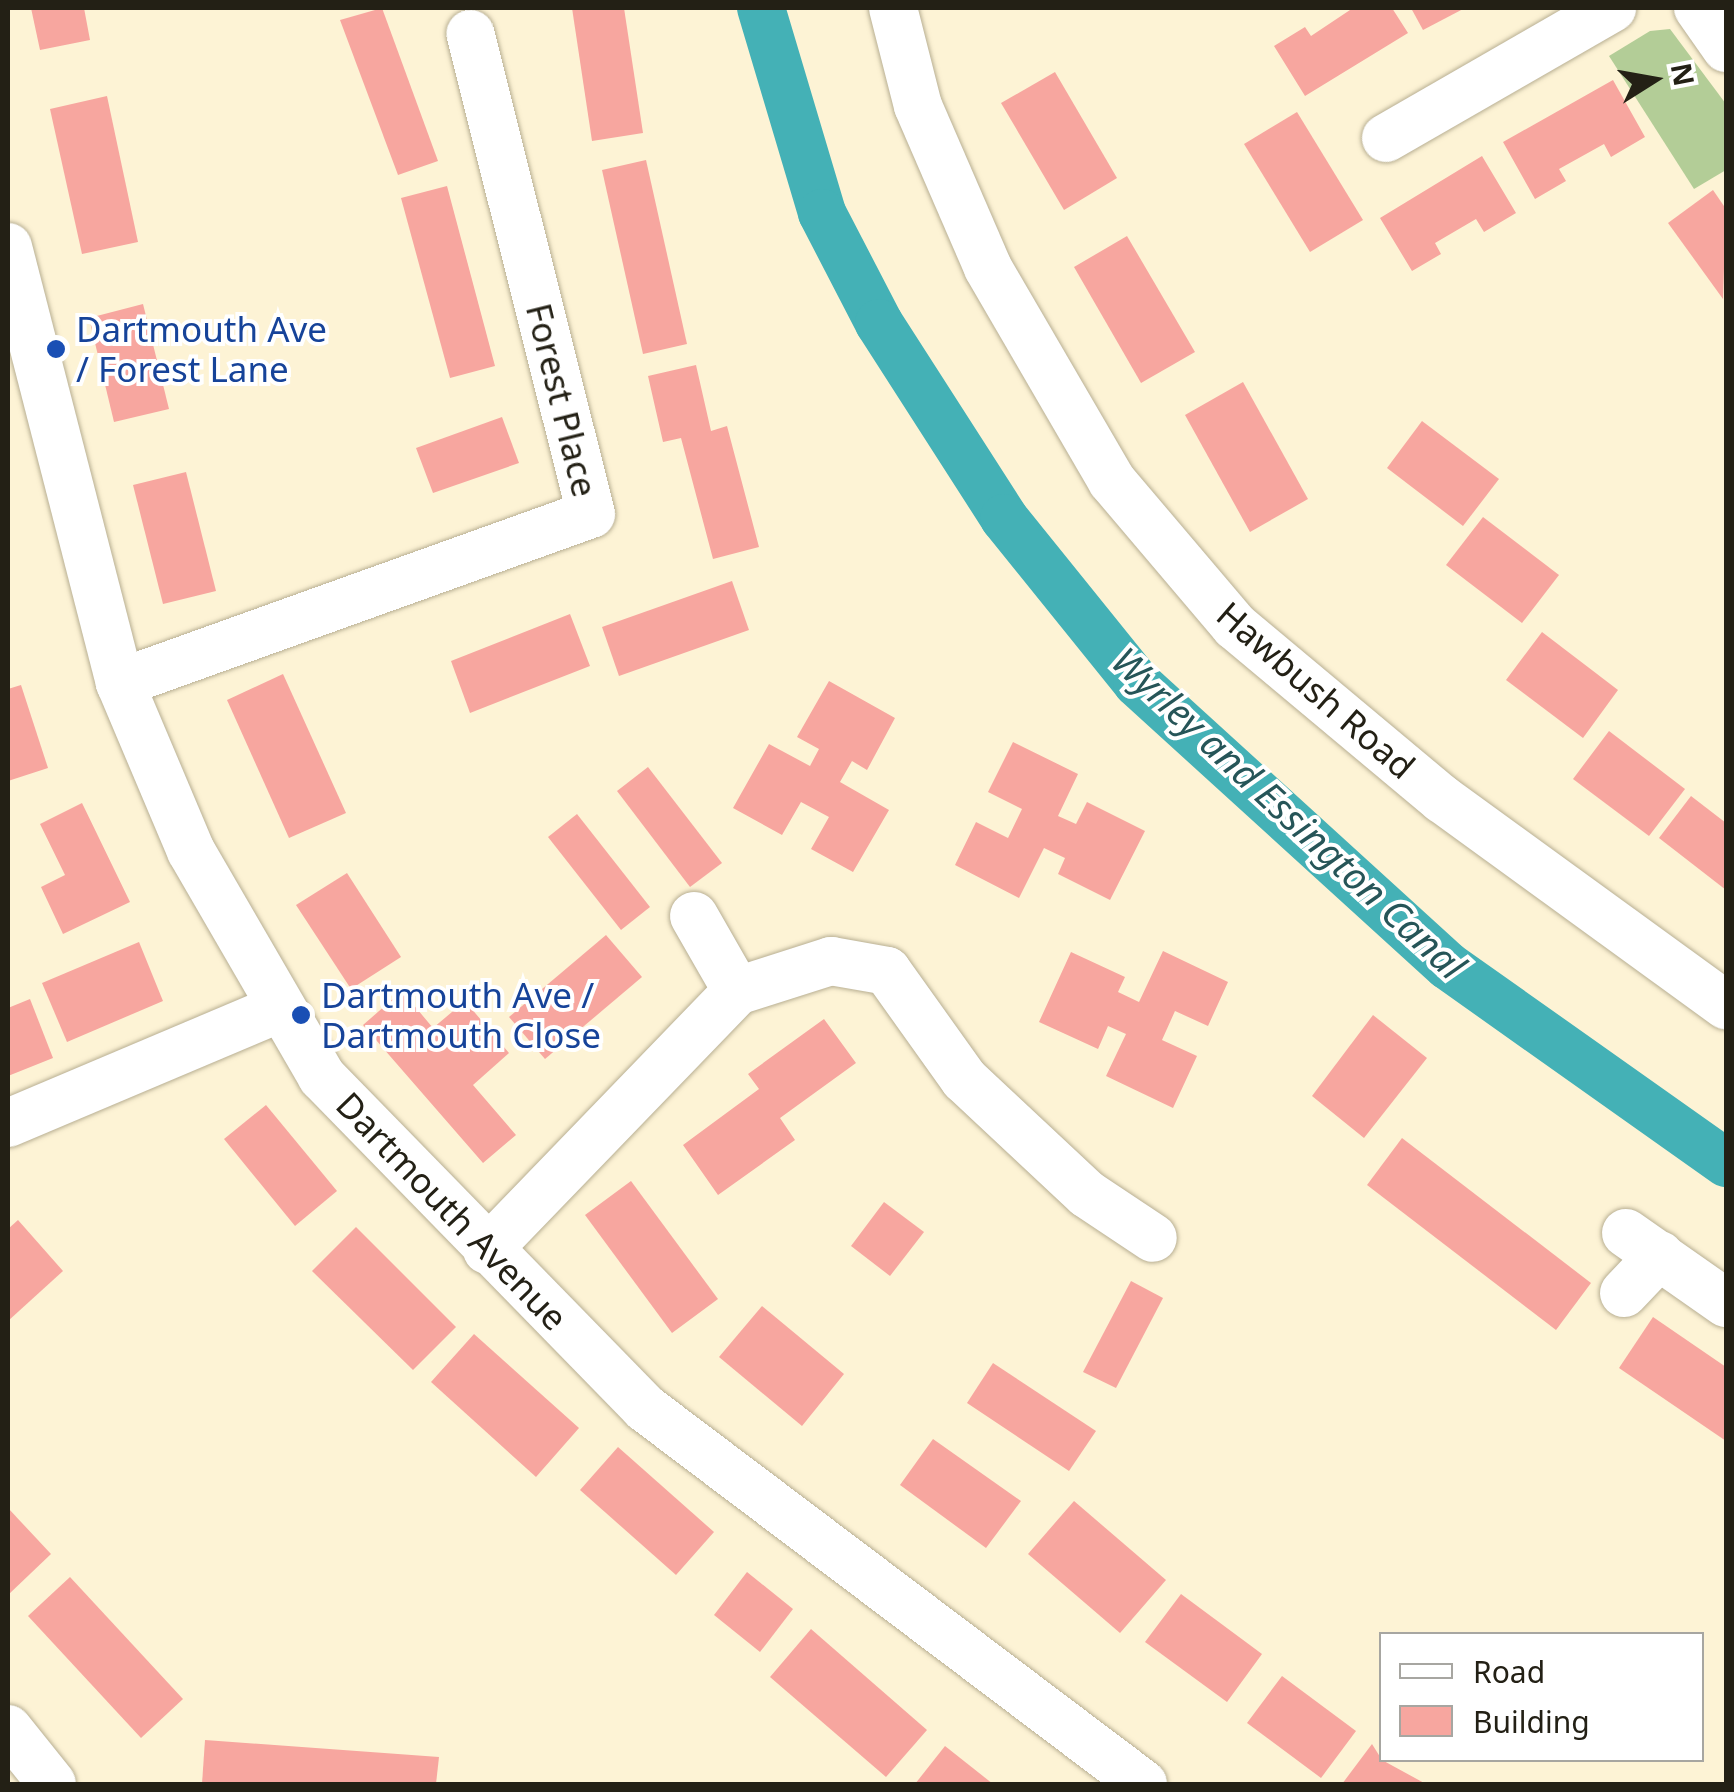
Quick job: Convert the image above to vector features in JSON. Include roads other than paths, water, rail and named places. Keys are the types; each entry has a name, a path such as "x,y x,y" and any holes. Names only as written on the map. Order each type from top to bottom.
{"street":[{"name":"Hawbush Road","path":"894,8 918,106 988,268 1112,481 1235,626 1442,799 1726,1005"},
{"path":"1386,138 1612,8"},
{"path":"1698,8 1726,48"},
{"name":"Forest Place","path":"120,683 591,514 470,34"},
{"name":"Dartmouth Avenue","path":"8,247 120,683 192,851 276,1010 322,1077 645,1408 1143,1784"},
{"path":"694,916 737,991"},
{"path":"488,1250 737,991 831,961 886,971 964,1080 1087,1194 1153,1238"},
{"path":"8,1122 276,1010"},
{"path":"1624,1293 1643,1244 1726,1303"},
{"path":"8,1729 52,1784"}],"waterway":[{"name":"Wyrley and Essington Canal","path":"761,8 822,213 879,323 1004,518 1137,683 1448,966 1726,1163"}],"place":[{"name":"Dartmouth Ave / Forest Lane","path":"56,349"},
{"name":"Dartmouth Ave / Dartmouth Close","path":"301,1015"}]}
